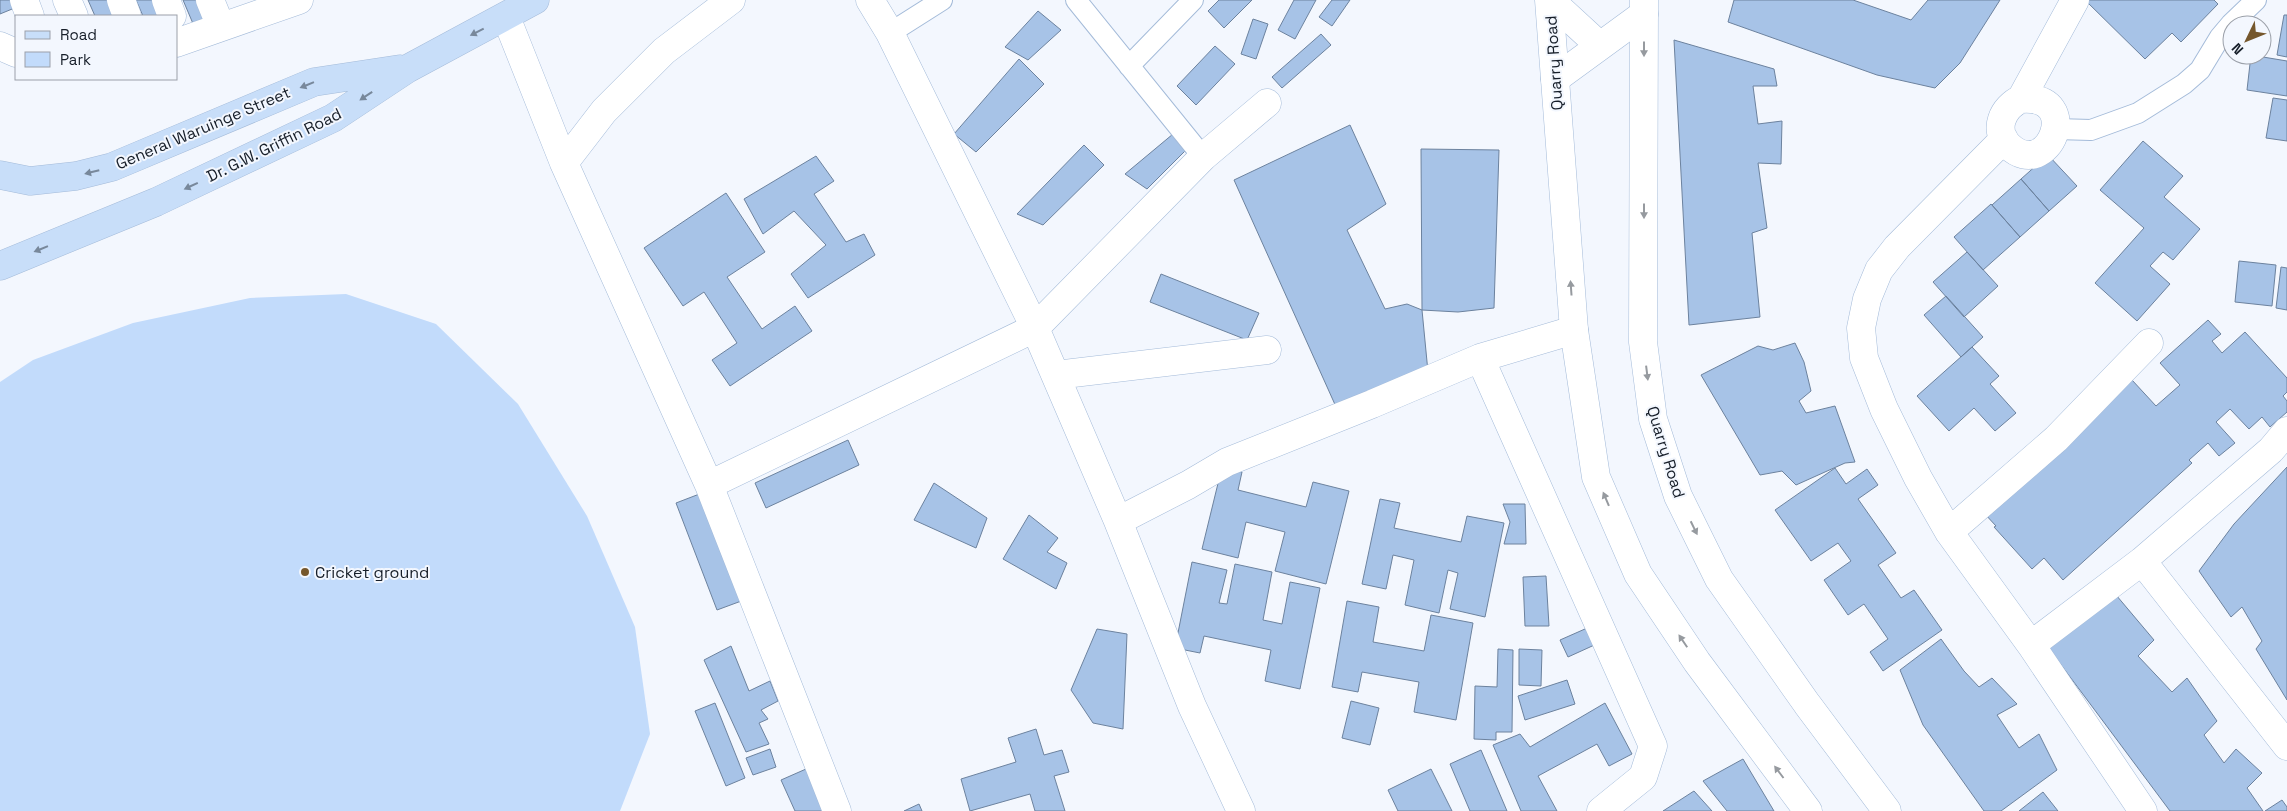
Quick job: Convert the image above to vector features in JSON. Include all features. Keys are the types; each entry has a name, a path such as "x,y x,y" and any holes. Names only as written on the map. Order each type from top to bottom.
{"main road":[{"name":"Dr. G.W. Griffin Road","path":"0,266 156,202 333,118 407,68 535,0"},
{"name":"General Waruinge Street","path":"0,175 30,182 76,176 112,167 314,82 407,68"}],"street":[{"path":"24,0 30,15"},
{"path":"68,0 74,15"},
{"path":"120,0 127,15"},
{"path":"166,0 172,15"},
{"path":"210,0 221,27"},
{"path":"178,37 221,27 271,5 299,0"},
{"path":"564,163 604,111 664,51 731,0"},
{"path":"870,0 890,33 1035,328 1118,521 1192,706 1241,811"},
{"path":"1549,0 1600,46"},
{"name":"Quarry Road","path":"1549,0 1574,330 1596,477 1638,574 1697,662 1808,811"},
{"path":"2021,99 2075,0"},
{"path":"1555,79 1600,46 1644,7"},
{"name":"Quarry Road","path":"1644,7 1643,342 1653,419 1678,496 1719,579 1807,704 1887,811"},
{"path":"506,17 564,163 709,485 837,811"},
{"path":"0,46 15,53"},
{"path":"2031,98 2042,102 2050,109 2055,119 2056,129 2054,138 2049,145 2034,154 2017,151 2009,146 2004,139 2001,123 2003,115 2013,102 2021,99 2031,98"},
{"path":"709,485 1035,328 1203,157 1267,104"},
{"path":"2004,139 1897,247 1879,270 1867,299 1861,328 1864,358 1884,408 1918,478 1949,532 2031,645 2143,811"},
{"path":"1118,521 1188,486 1227,462 1480,358 1574,330"},
{"path":"1949,532 2056,439 2149,343"},
{"path":"1056,375 1267,350"},
{"path":"1480,358 1653,746 1643,777 1601,811"},
{"path":"2031,645 2142,562 2271,450 2287,431"},
{"path":"2142,562 2287,746"}],"lane":[{"path":"890,33 942,0"},
{"path":"1076,0 1203,157"},
{"path":"1129,66 1193,0"},
{"path":"2056,129 2091,130 2138,113 2184,84 2200,70 2220,37 2231,24 2256,0"}],"green space":[{"name":"Cricket ground","path":"346,294 436,324 518,404 587,516 635,627 650,734 620,811 0,811 0,382 33,360 133,323 250,298"}],"building":[{"path":"0,0 14,0 17,7 0,14"},
{"path":"88,0 114,0 120,15 95,15"},
{"path":"136,0 160,0 166,15 143,15"},
{"path":"183,0 206,0 213,18 194,26"},
{"path":"1219,0 1252,0 1224,28 1208,11"},
{"path":"1294,0 1316,0 1295,39 1278,30"},
{"path":"1332,0 1350,0 1332,26 1319,17"},
{"path":"1734,0 1853,0 1911,20 1928,0 2000,0 1960,63 1935,88 1877,75 1728,22"},
{"path":"2085,0 2214,0 2218,4 2181,42 2172,33 2145,59"},
{"path":"1038,11 1061,30 1028,60 1005,47"},
{"path":"2284,15 2287,15 2287,57 2277,55"},
{"path":"1253,19 1268,24 1256,59 1241,54"},
{"path":"1321,34 1331,45 1282,88 1272,77"},
{"path":"1674,40 1774,69 1777,86 1753,86 1758,124 1782,121 1781,164 1758,163 1767,228 1752,233 1760,317 1689,325"},
{"path":"1215,46 1235,64 1196,105 1177,86"},
{"path":"2272,58 2287,61 2287,96 2247,90 2250,65 2272,65"},
{"path":"1019,59 1044,84 976,152 954,134"},
{"path":"2273,98 2287,100 2287,141 2266,138"},
{"path":"1350,125 1386,204 1347,230 1385,309 1407,304 1422,310 1428,372 1337,409 1234,180"},
{"path":"1173,134 1187,149 1147,189 1125,174"},
{"path":"2143,141 2183,176 2164,197 2200,229 2173,260 2163,252 2150,266 2170,284 2137,321 2095,283 2144,228 2100,190"},
{"path":"1084,145 1104,165 1043,225 1017,214"},
{"path":"1421,149 1499,150 1494,308 1458,312 1422,310"},
{"path":"2048,155 2077,186 2049,211 2021,179"},
{"path":"816,156 834,181 814,194 846,242 864,234 875,255 808,298 791,274 826,245 794,211 763,234 744,199"},
{"path":"2021,179 2049,211 2020,237 1992,205"},
{"path":"726,193 765,252 727,277 762,329 795,306 812,331 730,386 712,360 737,343 704,292 683,306 644,248"},
{"path":"1991,204 2020,237 1983,270 1954,237"},
{"path":"1967,252 1998,286 1964,317 1933,282"},
{"path":"2239,261 2276,265 2272,306 2235,302"},
{"path":"2281,267 2287,268 2287,310 2276,308"},
{"path":"1161,274 1259,313 1247,340 1150,302"},
{"path":"1946,296 1983,337 1961,357 1924,315"},
{"path":"2208,320 2221,334 2212,341 2222,353 2245,332 2287,378 2287,392 2283,396 2287,401 2287,412 2270,427 2262,417 2249,429 2230,409 2216,422 2235,443 2219,456 2208,443 2189,460 2192,463 2063,580 2044,558 2032,569 1994,527 1996,526 1984,513 2132,380 2156,406 2180,385 2160,363"},
{"path":"1795,343 1804,362 1811,391 1799,401 1806,413 1835,406 1855,462 1845,463 1796,485 1782,471 1760,475 1701,375 1758,346 1773,350"},
{"path":"1972,347 1999,376 1990,384 2016,413 1995,431 1974,408 1949,431 1917,396"},
{"path":"848,440 859,465 766,508 755,483"},
{"path":"1222,467 1242,472 1238,490 1306,507 1313,482 1349,491 1326,584 1275,571 1285,532 1246,522 1238,558 1202,549"},
{"path":"2287,467 2287,700 2256,649 2262,641 2242,607 2231,617 2199,571 2234,524"},
{"path":"1835,468 1846,484 1867,469 1878,485 1858,499 1896,553 1878,565 1901,598 1914,590 1942,630 1883,671 1870,652 1888,639 1864,604 1848,615 1824,580 1851,561 1838,543 1811,561 1775,510"},
{"path":"934,483 987,518 976,548 914,520"},
{"path":"702,493 744,600 717,610 676,503"},
{"path":"1380,499 1400,503 1394,528 1461,542 1467,516 1504,523 1485,617 1450,609 1458,573 1448,570 1439,613 1405,605 1414,560 1393,555 1386,589 1362,584"},
{"path":"1503,504 1525,504 1526,544 1504,544 1510,522"},
{"path":"1029,515 1058,538 1047,552 1067,563 1056,589 1003,559"},
{"path":"1192,562 1227,570 1219,603 1227,604 1235,564 1272,572 1263,620 1282,624 1290,582 1320,588 1300,689 1265,681 1271,650 1204,636 1200,653 1175,648"},
{"path":"1546,576 1549,626 1525,626 1523,577"},
{"path":"2111,589 2154,640 2138,656 2172,692 2187,678 2217,721 2204,735 2224,763 2236,749 2262,773 2247,788 2263,811 2170,811 2044,642"},
{"path":"1347,601 1379,607 1373,642 1424,651 1431,615 1473,623 1456,720 1414,712 1419,682 1362,672 1358,692 1332,687"},
{"path":"1594,625 1601,642 1568,657 1560,640"},
{"path":"1097,629 1127,634 1123,729 1093,723 1071,690"},
{"path":"1941,639 1964,671 1979,687 1992,678 2017,704 1997,715 2019,748 2039,734 2057,770 2001,811 1984,811 1923,725 1900,670"},
{"path":"731,646 749,691 770,681 778,701 761,710 768,719 759,723 769,744 746,752 704,660"},
{"path":"1498,649 1513,650 1512,732 1496,732 1496,740 1474,739 1475,686 1497,687"},
{"path":"1519,649 1542,650 1541,686 1519,685"},
{"path":"1567,680 1575,704 1525,720 1518,696"},
{"path":"1351,701 1379,708 1370,745 1342,738"},
{"path":"715,703 745,778 726,786 695,711"},
{"path":"1605,703 1632,754 1609,766 1597,744 1538,776 1557,811 1521,811 1493,745 1520,734 1530,747"},
{"path":"1036,729 1044,755 1062,750 1069,772 1054,776 1065,811 1035,811 1030,794 970,811 961,779 1016,762 1008,738"},
{"path":"770,749 776,767 753,775 746,758"},
{"path":"1481,750 1507,811 1470,811 1450,764"},
{"path":"1743,759 1774,811 1727,811 1703,781"},
{"path":"806,769 825,811 795,811 781,780"},
{"path":"1431,769 1452,811 1398,811 1388,790"},
{"path":"1694,791 1712,811 1663,811"},
{"path":"2043,792 2058,811 2019,811"},
{"path":"2282,800 2287,807 2287,811 2265,811"},
{"path":"919,804 922,811 904,811"}],"place":[{"name":"Cricket ground","path":"305,572"}]}
